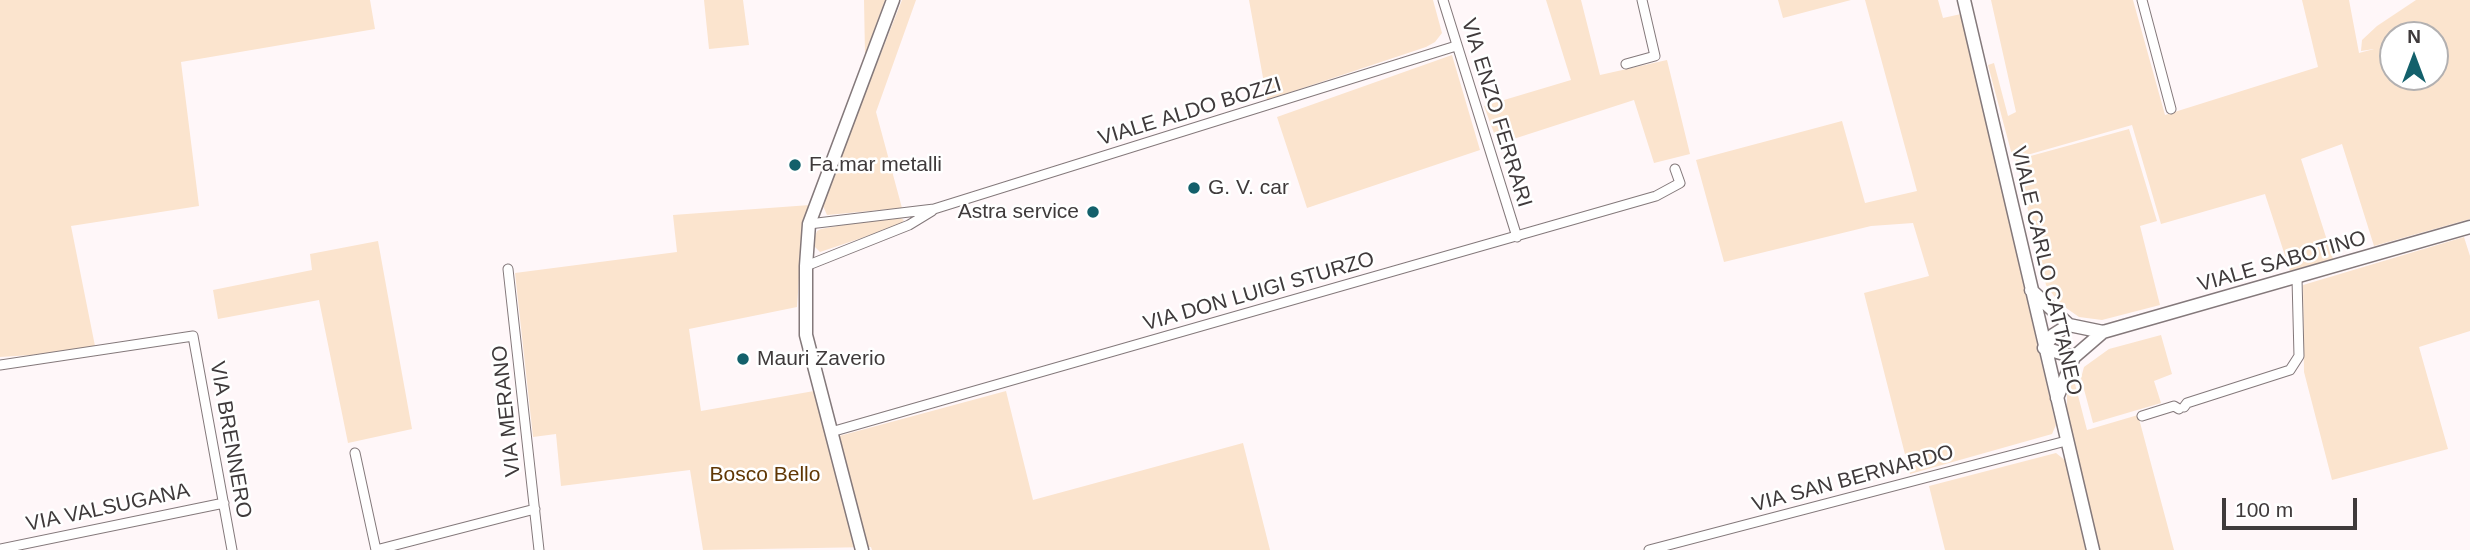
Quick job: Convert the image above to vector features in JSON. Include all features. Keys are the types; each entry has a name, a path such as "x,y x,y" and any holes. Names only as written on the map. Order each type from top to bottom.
{"street":[{"path":"862,548 806,335 806,266 809,224 893,0"},
{"name":"VIA ENZO FERRARI","path":"1443,0 1517,237"},
{"path":"1626,64 1655,56 1642,0"},
{"name":"VIALE CARLO CATTANEO","path":"1964,0 2093,550"},
{"path":"2142,0 2171,109"},
{"name":"VIALE ALDO BOZZI","path":"809,224 934,209 1456,46"},
{"name":"VIA DON LUIGI STURZO","path":"831,432 1656,196 1680,184 1675,169"},
{"name":"VIALE ALDO BOZZI","path":"806,266 909,225 934,209"},
{"name":"VIALE SABOTINO","path":"2103,332 2297,279 2470,227"},
{"name":"VIA MERANO","path":"508,269 539,550"},
{"path":"2142,416 2174,407 2181,408 2186,403 2290,370 2299,350 2297,279"},
{"path":"2031,290 2070,326 2103,332"},
{"path":"2070,326 2053,335 2045,348 2074,358"},
{"path":"2056,399 2074,358 2103,332"},
{"name":"VIA BRENNERO","path":"0,365 193,336 232,550"},
{"name":"VIA SAN BERNARDO","path":"1648,550 2066,441"},
{"path":"355,453 376,550 535,509"},
{"name":"VIA VALSUGANA","path":"0,549 224,503"}],"green space":[{"path":"0,0 370,0 375,29 181,62 199,206 71,226 96,351 0,357"},
{"path":"704,0 743,0 749,45 709,49"},
{"path":"864,0 885,0 865,55"},
{"path":"902,0 916,0 876,112 902,208 827,215 823,206 831,180"},
{"path":"1249,0 1433,0 1442,33 1435,42 1426,47 1267,100"},
{"path":"1546,0 1581,0 1600,75 1667,60 1690,154 1654,163 1634,100 1498,144 1484,106 1571,80"},
{"path":"1778,0 1851,0 1783,18"},
{"path":"1865,0 1938,0 1943,18 1961,14 2056,425 2052,434 1910,474 1864,293 1929,276 1913,223 1871,226 1724,262 1696,160 1842,121 1865,203 1917,191"},
{"path":"1991,0 2133,0 2165,115 2318,67 2302,0 2349,0 2359,53 2374,49 2361,51 2362,40 2379,25 2379,91 2449,91 2449,21 2384,21 2416,0 2470,0 2470,219 2374,246 2342,144 2301,159 2333,259 2290,271 2265,194 2161,224 2132,125 2013,159 1988,65 1994,63 2008,116 2016,112"},
{"path":"1452,55 1480,150 1307,208 1277,117"},
{"path":"2129,129 2157,221 2140,226 2160,305 2102,320 2079,317 2059,303 2046,285 2016,160"},
{"name":"Bosco Bello","path":"810,205 802,233 797,307 689,329 701,411 814,391 828,439 1006,391 1033,500 1243,443 1270,550 872,550 871,547 703,550 690,470 561,486 556,434 533,437 515,273 677,252 673,215"},
{"path":"896,215 904,220 900,225 820,252 812,244 817,231 821,229"},
{"path":"2464,237 2470,256 2470,331 2419,347 2448,449 2332,480 2304,372 2303,285"},
{"path":"378,241 412,429 348,443 319,300 218,319 213,290 312,270 310,254"},
{"path":"2161,335 2172,374 2154,381 2161,403 2093,423 2081,378 2084,367 2109,349"},
{"path":"2077,364 2074,380 2087,430 2138,415 2174,550 2098,550 2067,417 2067,387"},
{"path":"2056,453 2066,461 2088,550 1945,550 1929,486"}],"place":[{"name":"Fa.mar metalli","path":"795,165"},
{"name":"G. V. car","path":"1194,188"},
{"name":"Astra service","path":"1093,212"},
{"name":"Mauri Zaverio","path":"743,359"}]}
